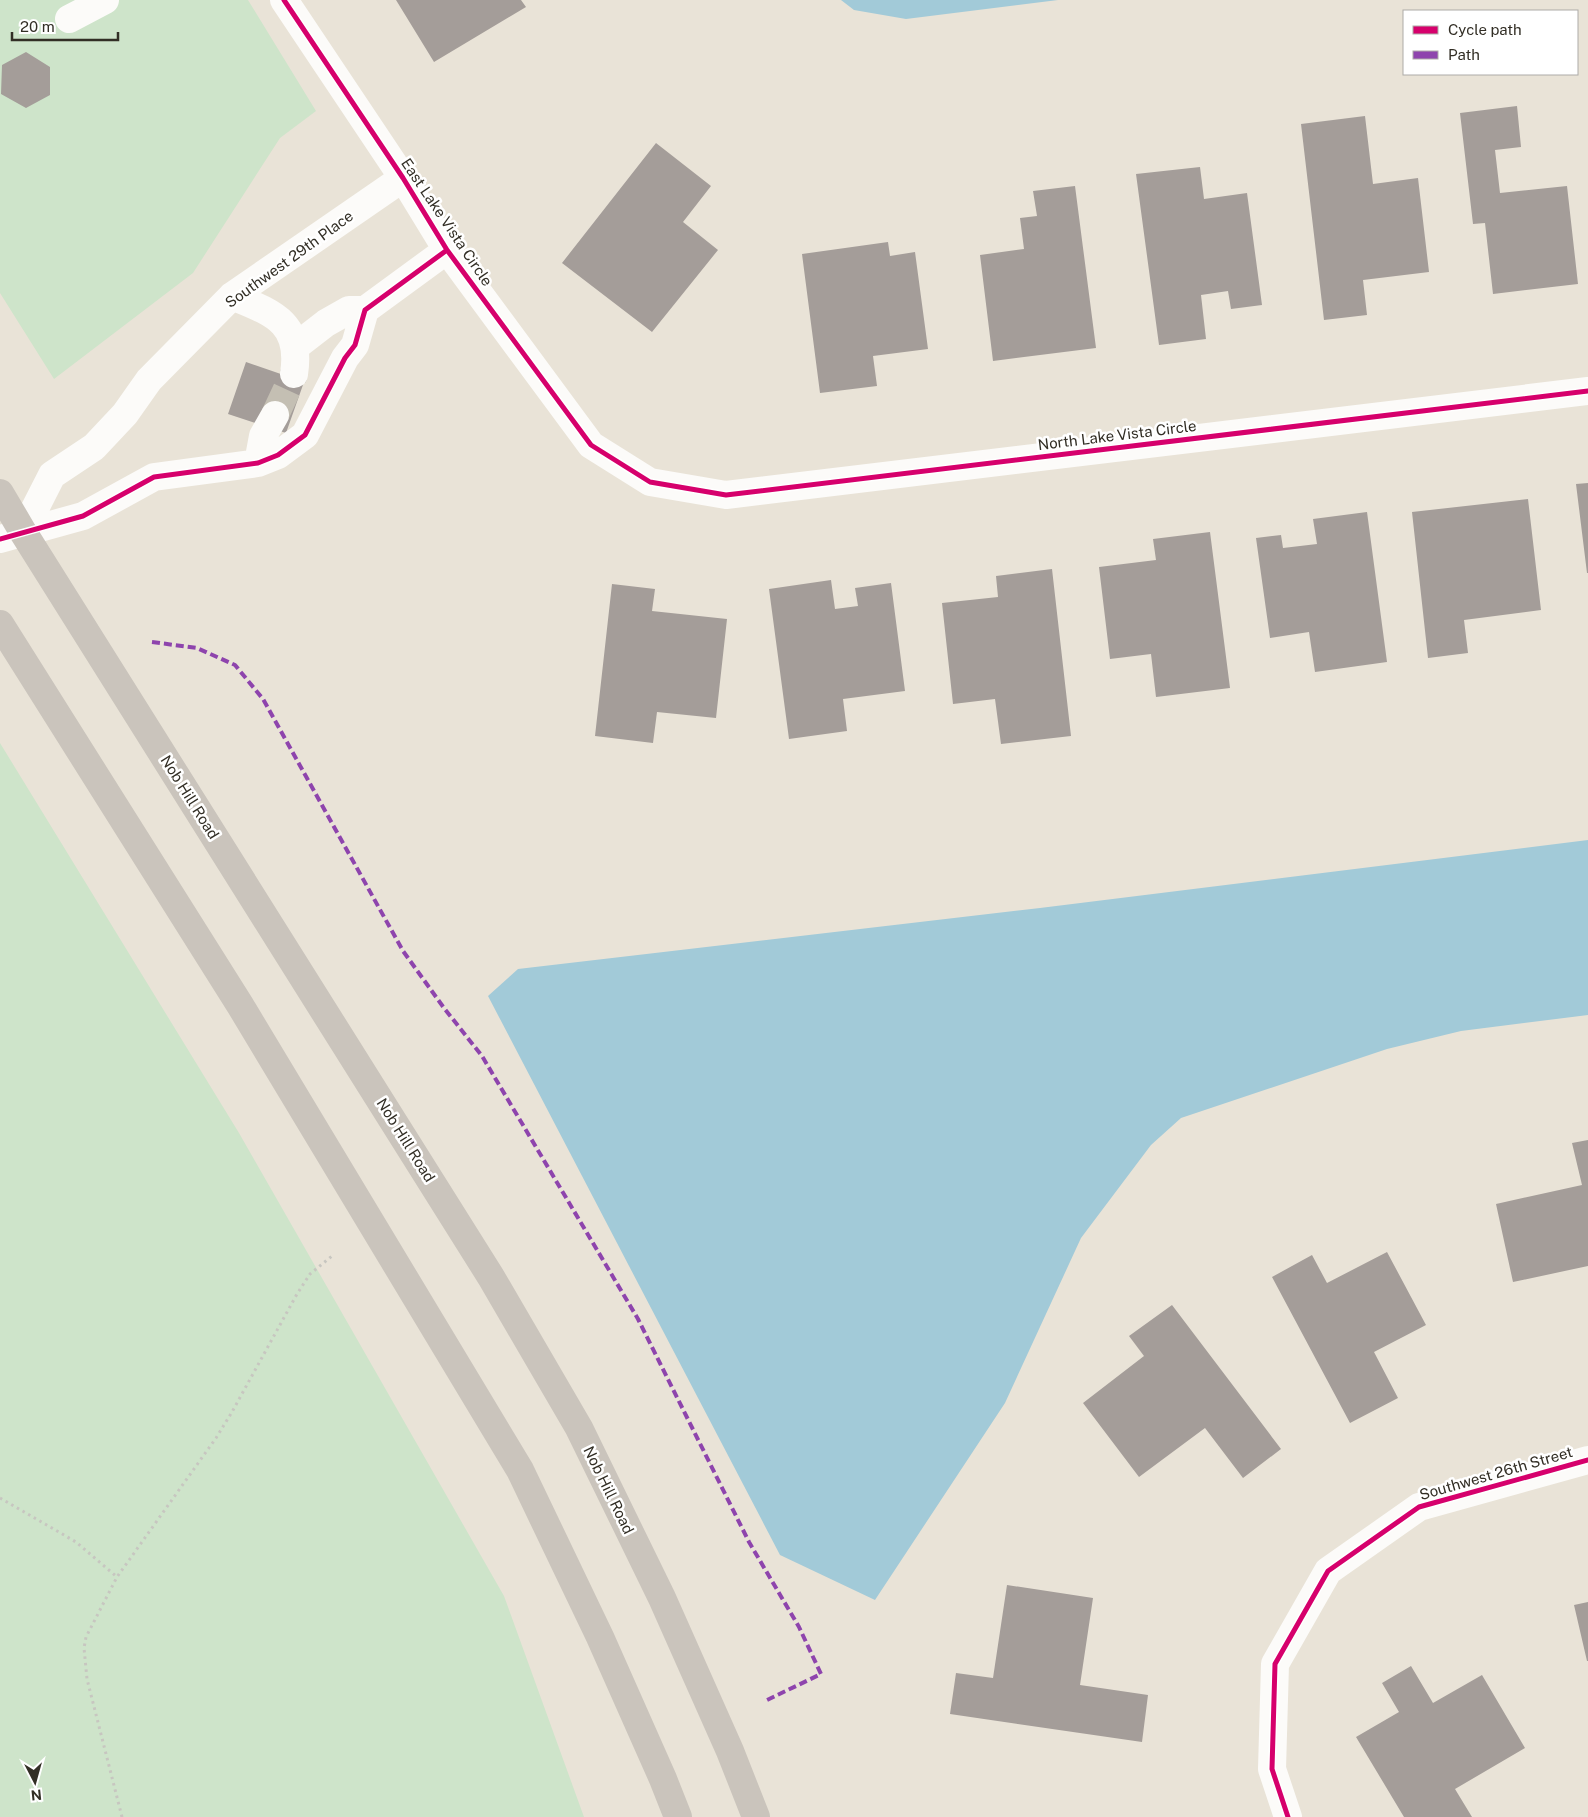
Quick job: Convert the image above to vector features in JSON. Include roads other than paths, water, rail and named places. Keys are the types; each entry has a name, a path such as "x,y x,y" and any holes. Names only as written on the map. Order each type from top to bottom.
{"main road":[{"name":"Nob Hill Road","path":"0,493 12,536 491,1277 579,1428 662,1598 730,1751 756,1817"},
{"path":"0,624 240,1005 520,1470 600,1637 678,1817"}],"street":[{"path":"70,19 105,0"},
{"name":"East Lake Vista Circle","path":"284,0 403,178 447,250 591,445 650,482"},
{"name":"Southwest 29th Place","path":"12,536 52,475 94,447 125,414 149,380 232,296 403,178"},
{"path":"295,346 326,323 349,310 365,310 447,250"},
{"path":"232,296 269,312 281,321 292,337 295,346 294,374"},
{"path":"12,536 83,516 154,477 258,463 278,455 305,436 345,358 354,345 365,310"},
{"name":"North Lake Vista Circle","path":"650,482 726,495 1588,391"},
{"path":"258,463 263,436 275,415"},
{"name":"Southwest 26th Street","path":"1288,1817 1272,1769 1275,1664 1328,1571 1419,1507 1588,1460"}],"water":[{"path":"841,0 1058,0 906,19 854,10"},
{"path":"1588,840 1588,1015 1461,1031 1387,1049 1181,1118 1151,1145 1081,1238 1005,1403 875,1600 780,1555 488,996 518,969 1040,908"}],"tunnel":[{"path":"275,415 294,374"}]}
